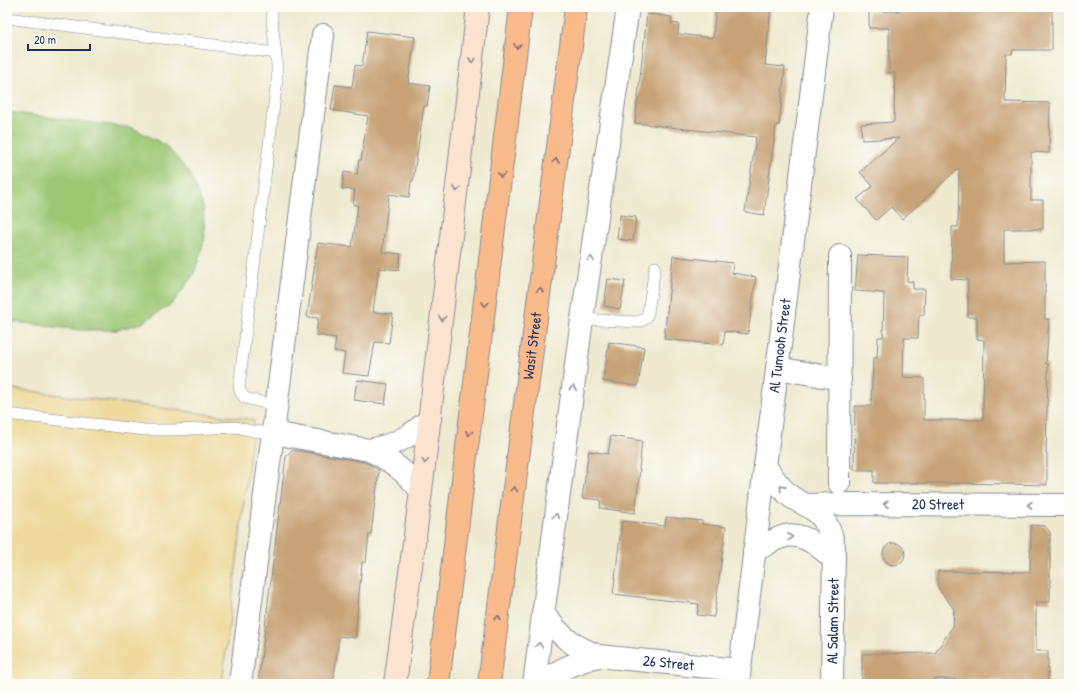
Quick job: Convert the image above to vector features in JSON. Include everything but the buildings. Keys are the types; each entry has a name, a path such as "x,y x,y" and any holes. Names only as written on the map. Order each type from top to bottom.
{"highway":[{"path":"438,684 521,7"},
{"name":"Wasit Street","path":"489,684 576,7"}],"street":[{"path":"395,684 430,419 478,7"},
{"path":"534,684 582,319 628,7"},
{"name":"Al Tumooh Street","path":"738,677 822,7"},
{"path":"240,684 277,406 322,35"},
{"path":"839,483 840,256"},
{"path":"777,368 840,379"},
{"path":"369,450 396,443 420,429 430,419"},
{"path":"273,432 369,450 381,456 403,471 421,490"},
{"name":"Al Salam Street","path":"764,466 789,496 822,516 828,525 832,536 834,547 832,684"},
{"name":"20 Street","path":"806,505 1069,505"},
{"path":"754,551 785,536 793,536 805,538 817,545 834,559"},
{"name":"26 Street","path":"543,613 553,628 566,640 581,649 598,656 738,677"},
{"name":"26 Street","path":"538,684 564,668 580,661 598,656"}],"lane":[{"path":"272,7 272,27 276,53 277,80 239,387 245,398 277,406"},
{"path":"7,18 276,53"},
{"path":"582,319 637,322 644,319 648,312 654,267"},
{"path":"7,414 145,430 236,427 252,431 273,432"}],"green space":[{"path":"7,112 133,128 165,145 189,172 203,206 205,238 194,274 173,303 142,323 117,330 80,330 7,321"}],"sand":[{"path":"7,388 254,420 222,684 7,684"}]}
